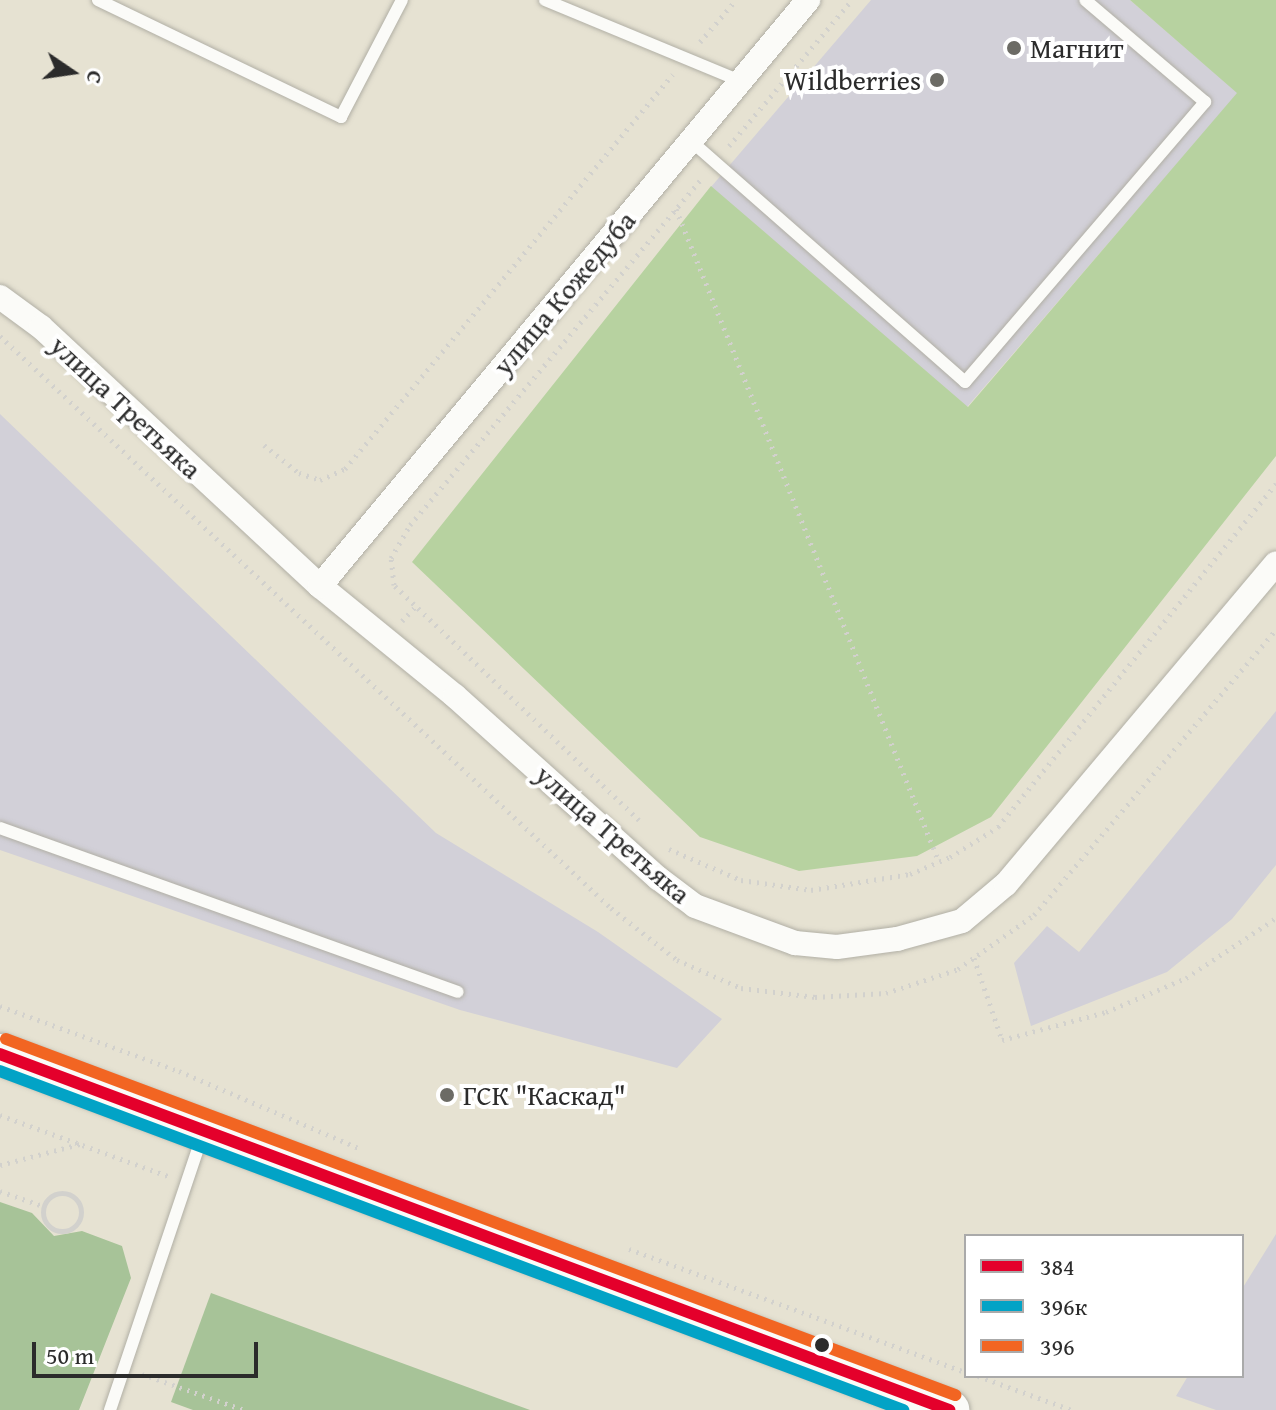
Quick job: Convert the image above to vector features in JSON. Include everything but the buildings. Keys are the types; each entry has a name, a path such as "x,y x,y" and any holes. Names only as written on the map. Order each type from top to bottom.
{"main road":[{"path":"0,1054 949,1410"}],"street":[{"name":"улица Кожедуба","path":"320,586 808,0"},
{"name":"улица Третьяка","path":"0,297 41,327 320,586 455,696 695,906 795,943 837,947 897,939 962,921 1006,884 1276,563"}],"lane":[{"path":"98,0 341,117 402,0"},
{"path":"545,0 741,81"},
{"path":"691,141 965,382 1205,102 1085,0"},
{"path":"0,828 457,992"},
{"path":"110,1410 205,1131"}],"path":[{"path":"264,445 299,473 320,480 345,469 736,0"},
{"path":"648,830 394,585 391,558 410,525 852,0"},
{"path":"676,209 939,862"},
{"path":"0,336 611,908 677,960 741,988 815,997 886,993 958,969 1034,915 1276,630"},
{"path":"660,840 671,851 741,880 811,890 910,874 939,862 998,827 1276,484"},
{"path":"974,958 1002,1040 1106,1012 1186,978 1276,918"},
{"path":"0,1006 179,1071 372,1153"},
{"path":"0,1115 187,1182"},
{"path":"0,1165 81,1144"},
{"path":"0,1191 43,1206"},
{"path":"69,1193 80,1204 81,1219 70,1230 55,1231 44,1221 43,1206 53,1194 69,1193"},
{"path":"620,1246 964,1371"},
{"path":"126,1368 244,1410"},
{"path":"984,1378 1072,1410"}],"shaded area":[{"path":"871,0 1130,0 1238,93 967,407 711,187"},
{"path":"0,414 436,833 598,932 722,1019 677,1068 460,1010 0,850"},
{"path":"1276,711 1276,865 1232,919 1167,972 1031,1026 1014,963 1047,926 1079,952"},
{"path":"1276,1234 1276,1410 1216,1410 1176,1396 1187,1378 1244,1378 1244,1286"}],"green space":[{"path":"1130,0 1276,0 1276,456 991,817 917,856 799,871 700,837 412,562 711,186 968,407 1237,93"},
{"path":"0,1202 32,1213 54,1236 82,1231 122,1246 131,1278 79,1410 0,1410"},
{"path":"211,1293 530,1410 193,1410 171,1402"}],"transit line":[{"name":"396","path":"6,1039 955,1395"},
{"name":"384","path":"0,1054 949,1410"},
{"name":"396к","path":"0,1071 903,1410"}],"place":[{"name":"Магнит","path":"1014,48"},
{"name":"Wildberries","path":"937,80"},
{"name":"ГСК \"Каскад\"","path":"447,1095"}]}
